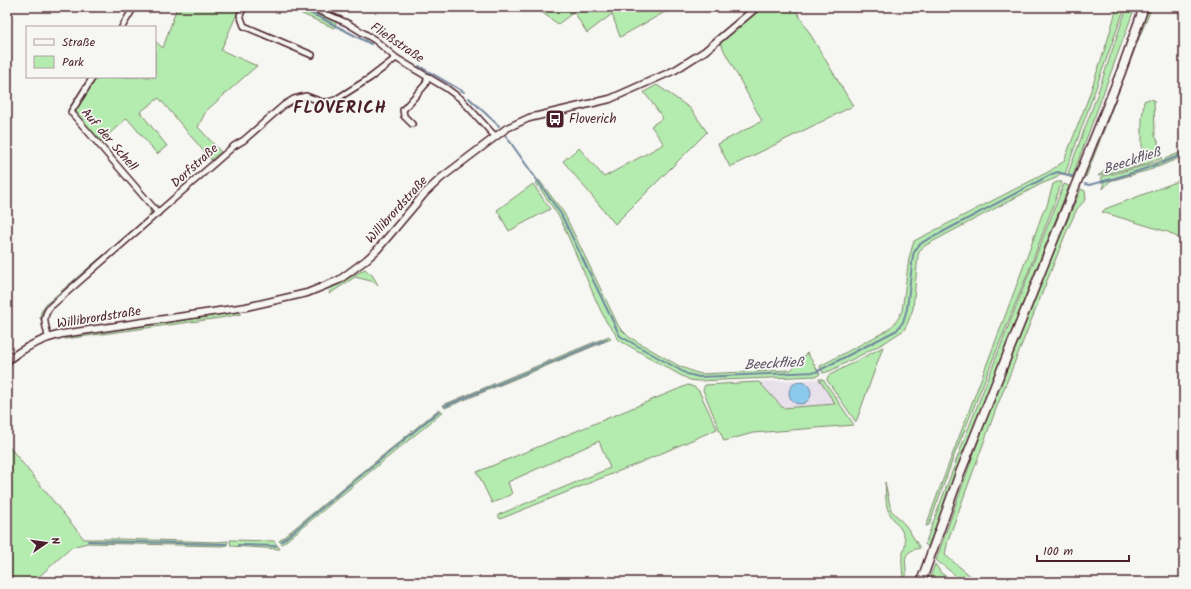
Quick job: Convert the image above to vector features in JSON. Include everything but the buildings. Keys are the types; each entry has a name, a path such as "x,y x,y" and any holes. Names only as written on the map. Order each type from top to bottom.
{"main road":[{"path":"920,582 960,473 1121,72 1144,7"}],"street":[{"path":"123,26 134,7"},
{"path":"244,7 240,15 244,26 312,55"},
{"name":"Fließstraße","path":"310,7 347,23 375,40 396,58 446,88 461,99 496,136"},
{"name":"Willibrordstraße","path":"7,361 31,344 48,337 81,330 246,307 307,293 339,280 377,250 425,193 441,178 507,128 529,118 610,99 658,79 705,51 757,7"},
{"name":"Dorfstraße","path":"48,337 44,320 50,307 234,146 244,140 284,105 294,99 306,96 322,102 335,100 370,78 396,58"},
{"name":"Fließstraße","path":"412,124 404,116 403,110 425,85 428,77"},
{"name":"Auf der Schell","path":"92,78 71,112 158,213"}],"shaded area":[{"path":"819,379 836,404 783,408 759,382"}],"green space":[{"path":"177,7 240,7 221,50 257,66 206,111 198,127 221,152 211,160 159,98 140,112 167,146 157,154 127,118 100,142 153,203 160,207 156,210 78,118 76,111 94,78 156,78 156,42 163,48"},
{"path":"286,7 304,7 337,21 334,28"},
{"path":"544,7 674,7 620,37 612,14 587,33 574,12 558,24 540,11"},
{"path":"761,7 794,7 853,106 730,167 718,144 762,121 719,41"},
{"path":"1117,7 1125,7 1065,174 1059,174 1056,178 1041,184 926,245 920,250 918,255 913,309 904,330 884,343 830,371 823,373 820,366 886,331 897,320 902,311 909,258 914,241 1050,171 1064,161 1088,99"},
{"path":"1127,7 1135,7 1072,178 1067,176 1095,101"},
{"path":"1149,7 1152,7 1086,177 1084,175"},
{"path":"657,85 691,109 707,132 615,224 563,161 579,148 604,177 664,144 651,126 663,118 644,92"},
{"path":"1149,99 1154,100 1155,136 1158,141 1159,155 1162,158 1146,164 1098,176 1111,166 1142,159 1142,119 1144,101"},
{"path":"1184,151 1184,156 1153,169 1110,181 1103,189 1104,185 1101,177 1155,163"},
{"path":"1184,179 1184,241 1168,232 1102,212 1105,209"},
{"path":"539,180 564,213 619,327 629,337 679,366 701,374 791,370 807,353 820,374 817,376 698,381 690,380 617,339 599,307 560,218 536,183"},
{"path":"1062,182 1029,270 954,456 929,525 926,526 1044,209 1046,209 1053,184"},
{"path":"533,184 550,209 509,231 497,210"},
{"path":"1064,184 1069,186 928,547 925,544"},
{"path":"1081,189 1085,191 1086,199 1077,209 1066,233 996,409 948,540 945,555 978,582 964,582 936,560 980,436 1059,239"},
{"path":"150,209 152,214 151,216 48,305 40,319 41,312 45,305 150,215"},
{"path":"365,269 371,273 378,285 371,281 355,277 329,294 331,288"},
{"path":"239,311 241,314 220,318 65,339 64,337 200,318"},
{"path":"609,336 611,339 445,408 443,405"},
{"path":"883,347 856,422 827,380 828,376"},
{"path":"819,379 823,379 854,425 753,433 724,441 703,390 705,385 759,382 783,408 835,404"},
{"path":"688,385 699,391 717,429 644,461 500,519 498,515 610,468 599,441 508,482 512,494 492,503 477,472"},
{"path":"439,409 443,412 282,544 279,541"},
{"path":"7,444 84,539 228,541 227,545 87,543 72,547 33,582 7,582"},
{"path":"885,482 891,510 906,526 920,548 913,550 906,556 905,582 902,582 902,555 905,546 905,539 902,531 888,510"},
{"path":"230,540 274,541 280,549 231,546"},
{"path":"935,564 941,573 954,582 943,582 934,577 932,582 928,582"}],"water":[{"path":"800,382 804,383 810,389 810,397 804,403 800,404 796,403 790,397 789,393 790,389 796,383"}],"waterway":[{"name":"Beeckfließ","path":"295,7 319,17 371,44"},
{"name":"Beeckfließ","path":"419,66 464,92"},
{"name":"Beeckfließ","path":"469,98 499,126"},
{"name":"Beeckfließ","path":"506,136 561,214 620,336 687,374 699,377 816,372 897,330 903,322 907,309 913,255 921,244 1052,174 1058,172 1074,177"},
{"name":"Beeckfließ","path":"1085,184 1089,185 1125,175 1184,154"},
{"path":"445,406 607,339"},
{"path":"282,541 439,411"},
{"path":"88,541 226,544"},
{"path":"238,545 276,546"}],"place":[{"name":"Floverich","path":"555,119"}],"district":[{"name":"FLOVERICH","path":"340,108"}]}
